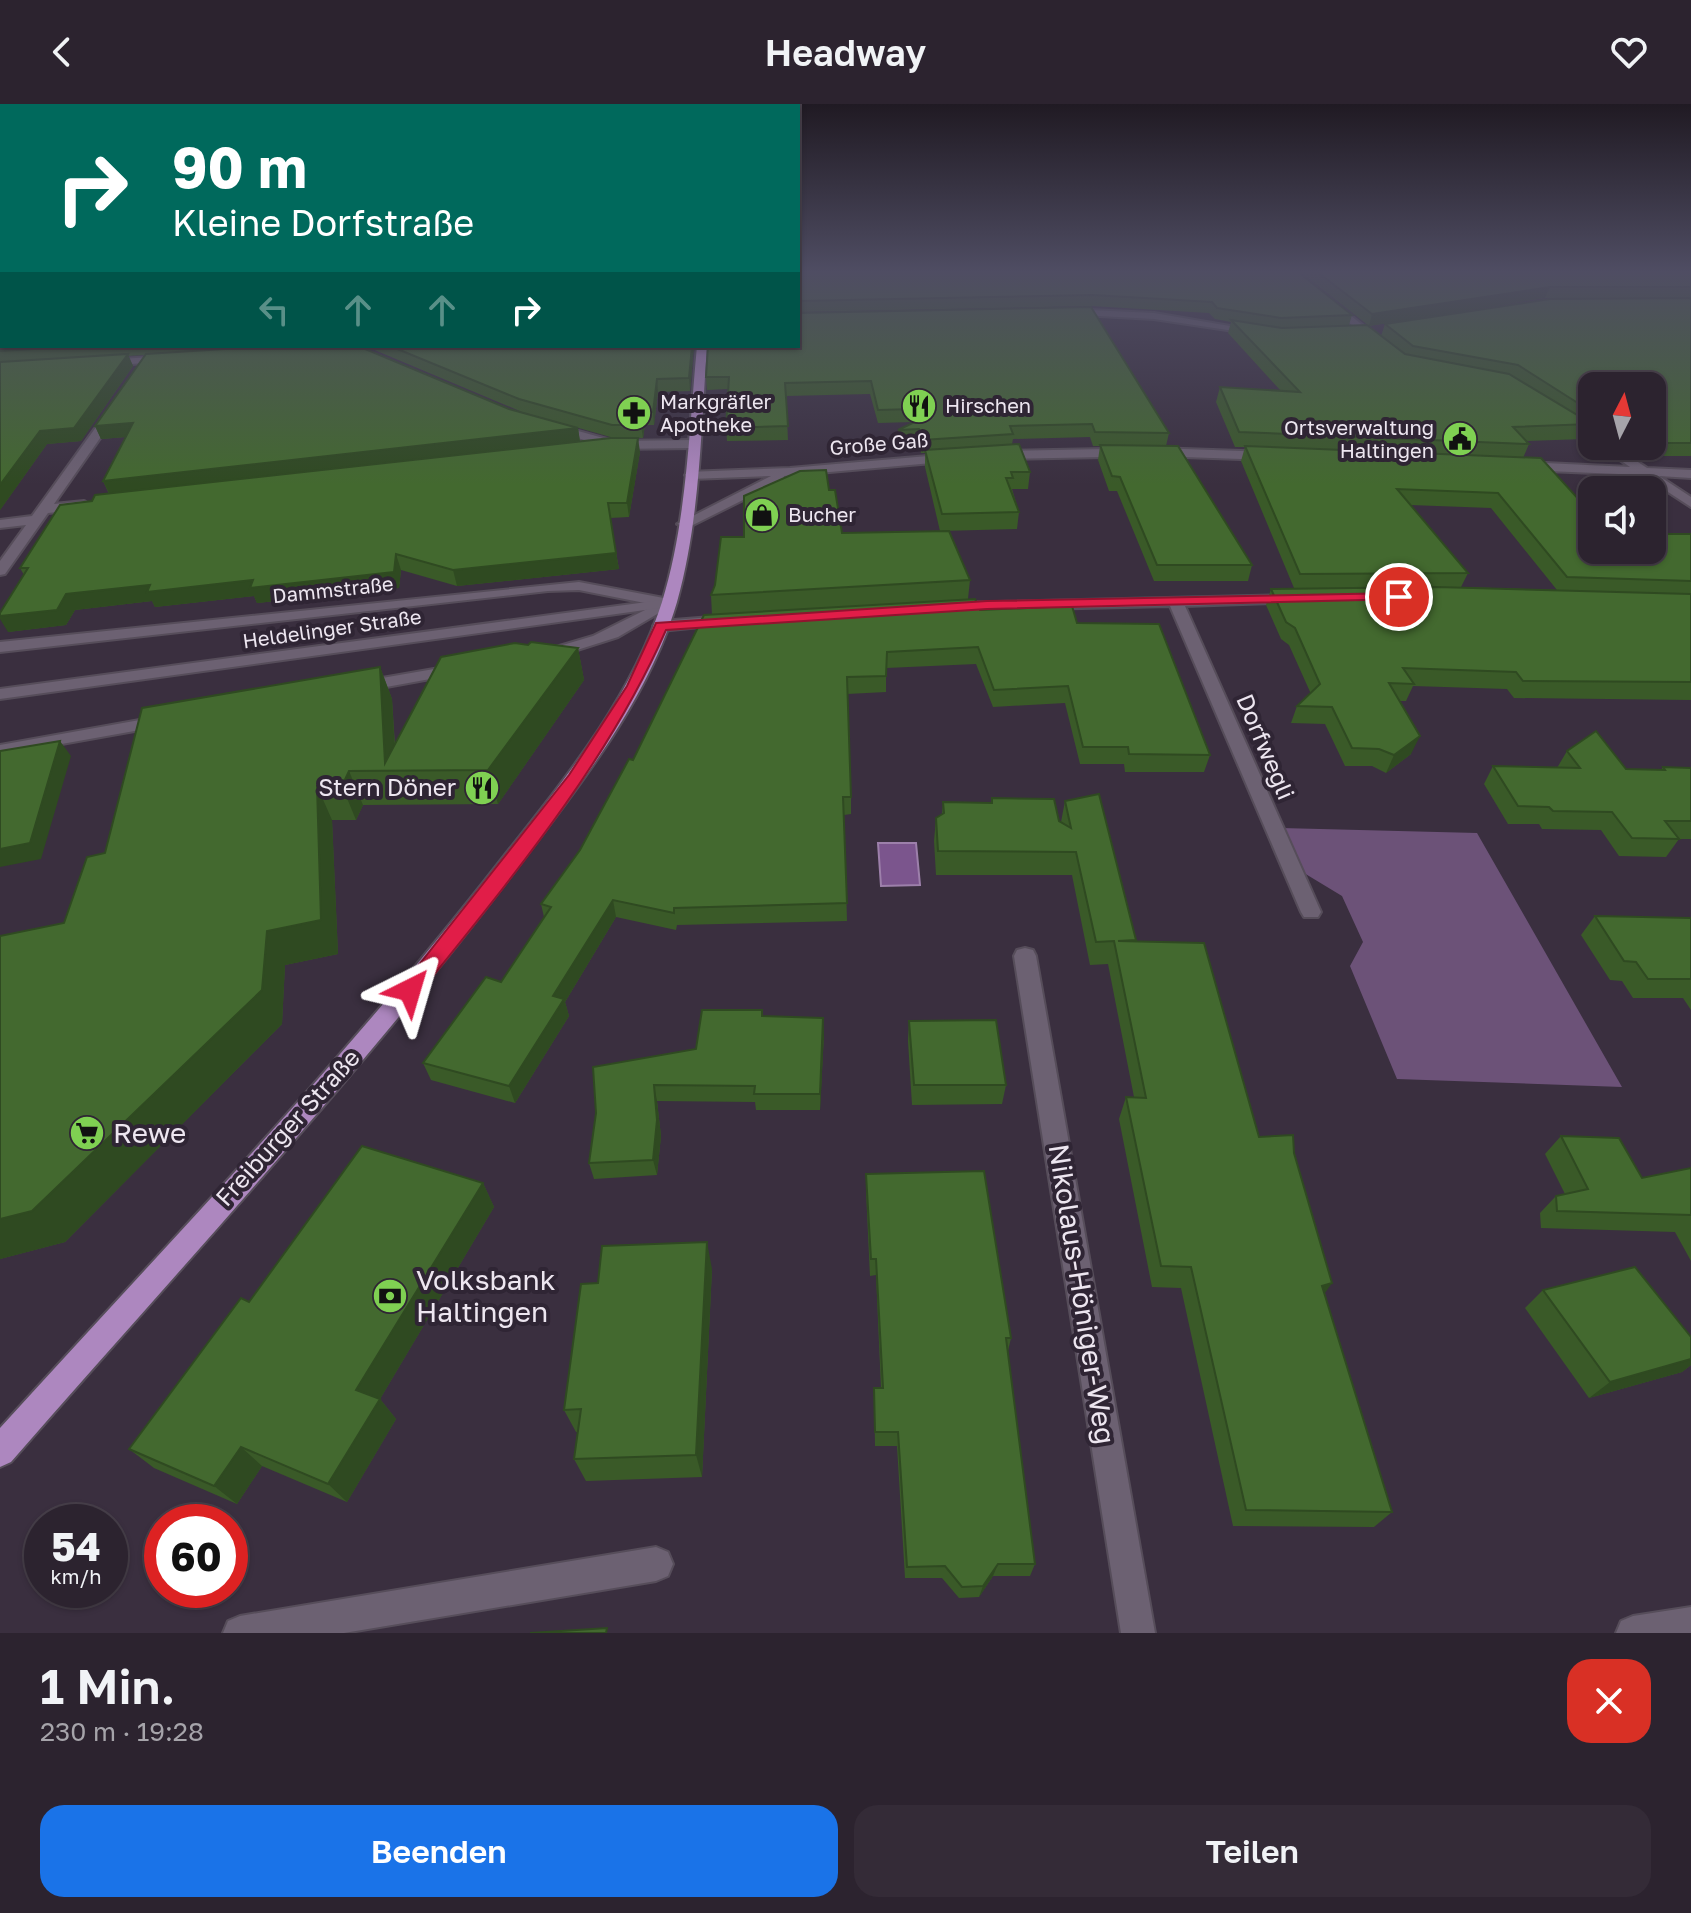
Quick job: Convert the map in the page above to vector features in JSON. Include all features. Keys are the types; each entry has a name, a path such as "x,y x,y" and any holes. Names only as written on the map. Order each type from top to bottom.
{"main road":[{"name":"Freiburger Straße","path":"0,1451 429,968 574,779 634,686 669,603 691,475 702,348"}],"street":[{"path":"1378,342 1385,348"},
{"path":"88,364 178,359"},
{"path":"138,373 146,361"},
{"path":"0,571 121,398"},
{"path":"544,425 613,445"},
{"path":"581,448 694,444"},
{"path":"985,456 1155,452 1289,456"},
{"name":"Große Gaß","path":"691,475 790,472 970,457"},
{"path":"1628,460 1691,503"},
{"path":"1501,465 1691,474"},
{"name":"Große Gaß","path":"684,524 790,472"},
{"path":"0,524 93,504"},
{"name":"Dammstraße","path":"0,647 548,587 579,586 669,603"},
{"path":"940,608 1319,598"},
{"name":"Dorfwegli","path":"1175,601 1311,912"},
{"path":"539,655 581,647 620,632 669,603"},
{"name":"Heldelinger Straße","path":"0,694 669,603"},
{"path":"661,626 735,621"},
{"path":"336,691 468,668"},
{"path":"0,750 183,718"},
{"name":"Nikolaus-Höniger-Weg","path":"1025,956 1138,1633"},
{"path":"240,1633 656,1564"},
{"path":"1633,1633 1691,1624"}],"shaded area":[{"path":"1281,828 1477,833 1622,1087 1397,1079 1350,966 1363,942 1342,896 1299,870"},
{"path":"878,843 916,843 920,885 881,886"}],"building":[{"path":"800,342 1113,342 1169,433 1095,432 1092,424 1010,426 1013,434 922,440 919,429 898,430 917,421 914,409 878,410 871,381 785,383 788,426 726,428 729,377 706,377 708,348 800,348"},
{"path":"1252,342 1390,342 1405,354 1509,374 1578,416 1578,425 1513,427 1529,444 1239,432 1220,387 1300,392"},
{"path":"1408,342 1691,342 1691,443 1666,443 1666,372 1578,372 1578,403 1518,365 1413,346"},
{"path":"0,348 51,348 0,351"},
{"path":"239,348 363,348 509,409 578,428 103,481 133,423 95,426 146,354"},
{"path":"395,348 692,348 689,378 657,379 653,412 643,412 641,425 612,425 519,399"},
{"path":"128,354 74,428 40,431 0,485 0,362"},
{"path":"611,438 638,438 627,503 608,503 616,553 453,570 396,554 394,572 250,588 253,580 147,592 150,585 66,594 57,610 0,616 28,568 20,568 60,505 92,501 95,495"},
{"path":"1019,444 1030,472 1011,472 1013,478 1006,478 1019,512 942,514 925,450"},
{"path":"1100,445 1178,446 1252,565 1157,565 1120,477 1112,476"},
{"path":"1245,446 1541,458 1578,499 1578,564 1666,564 1666,534 1691,534 1691,581 1567,577 1498,493 1397,489 1468,573 1300,574"},
{"path":"826,470 829,490 835,490 842,533 949,531 970,580 711,595 721,537 744,537 744,496 800,471"},
{"path":"1437,587 1691,594 1691,682 1523,681 1516,672 1403,668 1414,684 1389,683 1420,736 1394,755 1379,749 1352,748 1332,707 1297,706 1320,684 1295,628 1286,622 1271,589"},
{"path":"975,599 980,610 1072,606 1077,623 1159,624 1210,755 1129,754 1128,747 1083,747 1068,686 994,690 978,647 887,652 886,676 847,677 851,797 843,797 847,903 674,908 674,913 613,900 553,996 564,999 509,1086 423,1063 486,977 501,982 551,907 541,904 580,850 629,759 633,760 704,615"},
{"path":"531,642 578,648 488,770 349,771 342,786 317,786 321,920 267,931 262,990 32,1211 0,1219 0,936 64,923 87,857 105,853 142,708 380,667 385,763 441,657 515,643 528,645"},
{"path":"1596,731 1626,769 1691,768 1691,821 1665,821 1679,839 1632,838 1612,812 1553,811 1549,807 1518,806 1493,766 1580,768 1567,751"},
{"path":"60,741 30,843 0,849 0,751"},
{"path":"1099,794 1136,940 1118,941 1204,943 1259,1137 1293,1135 1294,1153 1332,1283 1322,1286 1392,1512 1246,1510 1191,1267 1161,1266 1126,1097 1146,1098 1114,941 1096,942 1076,852 938,851 936,818 944,813 943,802 992,803 992,798 1054,799 1059,821 1071,828 1065,801"},
{"path":"1595,916 1691,918 1691,979 1648,979 1636,962 1624,961"},
{"path":"702,1010 762,1010 762,1016 823,1018 820,1094 754,1094 755,1086 654,1085 657,1120 653,1160 589,1163 596,1113 593,1067 696,1049"},
{"path":"996,1020 1006,1085 914,1085 909,1021"},
{"path":"1561,1136 1619,1138 1642,1178 1691,1168 1691,1215 1557,1211 1556,1196 1588,1189"},
{"path":"362,1146 483,1183 356,1390 380,1399 328,1484 241,1447 214,1486 129,1449 241,1298 249,1302"},
{"path":"984,1171 1011,1338 1006,1338 1035,1564 998,1564 983,1586 962,1587 945,1566 907,1567 898,1432 875,1432 874,1388 883,1388 876,1259 871,1259 866,1174"},
{"path":"707,1242 696,1455 574,1459 581,1409 564,1410 581,1284 598,1283 602,1246"},
{"path":"1635,1267 1691,1337 1691,1359 1610,1382 1543,1290"},
{"path":"607,1628 606,1633 530,1633"}],"place":[{"name":"Hirschen","path":"919,406"},
{"name":"Markgräfler Apotheke","path":"634,413"},
{"name":"Ortsverwaltung Haltingen","path":"1460,439"},
{"name":"Bucher","path":"762,515"},
{"name":"Stern Döner","path":"482,788"},
{"name":"Rewe","path":"87,1133"},
{"name":"Volksbank Haltingen","path":"390,1296"}],"route":[{"path":"410,990 481,903 574,779 640,676 661,626 987,605 1399,597"}]}
